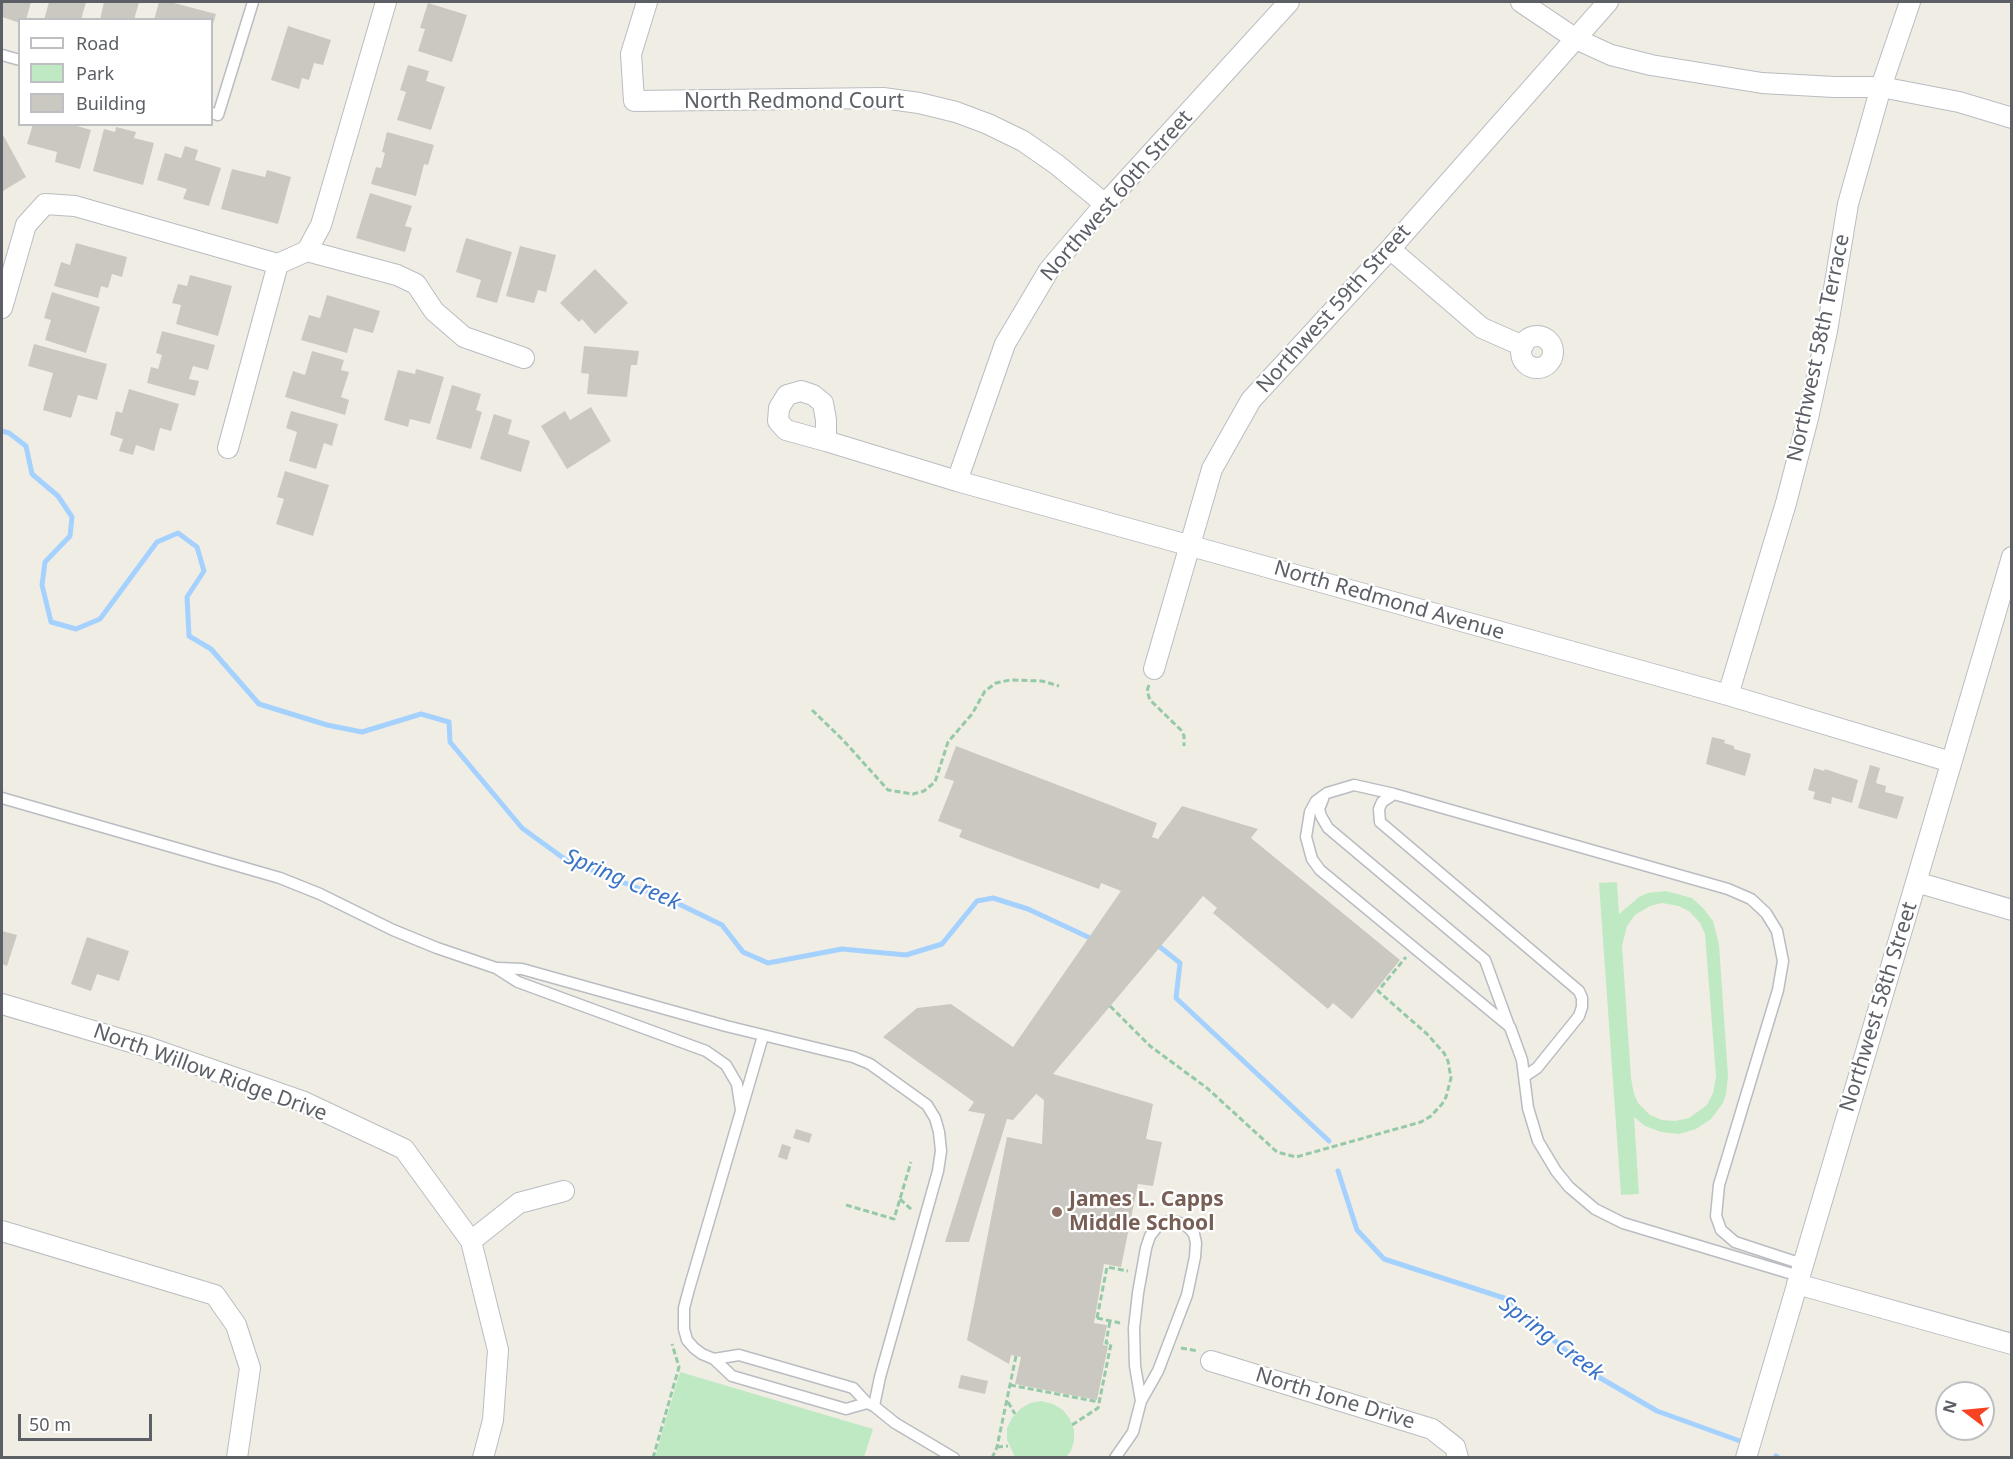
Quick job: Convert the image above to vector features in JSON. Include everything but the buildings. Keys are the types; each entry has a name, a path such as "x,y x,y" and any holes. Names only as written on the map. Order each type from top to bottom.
{"street":[{"path":"2,308 27,225 45,204 75,206 278,264 307,251 321,225 386,2"},
{"name":"North Redmond Court","path":"647,2 631,54 634,101 883,98 919,103 956,112 1023,141 1056,164 1105,204"},
{"name":"Northwest 60th Street","path":"957,481 1005,345 1049,270 1105,204 1289,2"},
{"path":"1521,2 1576,39 1611,55 1652,65 1774,83 1881,87 1959,102 2012,118"},
{"name":"Northwest 59th Street","path":"1154,669 1212,469 1251,400 1390,249 1608,2"},
{"name":"Northwest 58th Terrace","path":"1728,695 1786,503 1808,418 1827,330 1848,204 1881,87 1910,2"},
{"path":"1390,249 1482,328 1522,346"},
{"path":"307,251 398,275 416,284 434,311 464,337 524,358"},
{"path":"228,448 278,264"},
{"name":"North Redmond Avenue","path":"826,441 957,481 1728,695 1951,762"},
{"name":"Northwest 58th Street","path":"1746,1458 2012,556"},
{"path":"1916,882 2012,910"},
{"name":"North Willow Ridge Drive","path":"2,1004 144,1046 304,1102 404,1149 471,1241 498,1350 493,1420 483,1458"},
{"path":"471,1241 519,1203 564,1191"},
{"path":"2,1231 215,1295 236,1325 250,1368 237,1458"},
{"path":"1800,1275 2012,1344"},
{"name":"North Ione Drive","path":"1211,1361 1432,1429 1456,1452"}],"lane":[{"path":"213,113 219,115 253,2"},
{"path":"2,55 18,59"},
{"path":"1510,1027 1320,870 1308,848 1307,825 1316,801 1327,793 1354,785 1394,794 1728,889 1751,899 1766,913 1777,931 1783,961 1778,990 1719,1185 1716,1216 1721,1230 1734,1242 1800,1275"},
{"path":"1327,793 1319,809 1323,823 1485,960 1522,1060 1532,1123 1545,1156 1569,1187 1595,1209 1623,1223 1800,1275"},
{"path":"1394,794 1382,802 1379,809 1380,822 1579,991 1582,998 1579,1016 1537,1068 1525,1076"},
{"path":"2,798 280,878 320,894 404,934 496,968 518,982 706,1051 726,1065 732,1074 737,1084 741,1110"},
{"path":"496,968 522,969 763,1036 862,1060 916,1096 927,1106 935,1118 939,1132 938,1171 870,1405"},
{"path":"763,1036 684,1308 684,1329 687,1340 702,1354 714,1359 732,1376 846,1409 870,1405"},
{"path":"1115,1458 1133,1432 1141,1401 1158,1371 1187,1295 1196,1243 1194,1234 1188,1227 1177,1222 1166,1222 1157,1227 1148,1242 1141,1274 1134,1328 1135,1366 1141,1401"},
{"path":"714,1359 739,1355 853,1388 870,1405 954,1458"}],"path":[{"path":"1154,669 1148,687 1148,696 1152,703 1182,731 1184,746"},
{"path":"812,710 843,740 888,790 913,794 924,791 935,782 948,742 972,714 985,691 990,687 1010,680 1042,681 1059,686"},
{"path":"1110,1006 1150,1046 1207,1088 1277,1152 1296,1157 1420,1122 1442,1104 1446,1097 1450,1078 1448,1061 1443,1053 1427,1034 1378,991 1407,955"},
{"path":"846,1205 894,1219 911,1162"},
{"path":"900,1199 915,1213"},
{"path":"1121,1323 1096,1318 1107,1267 1141,1274"},
{"path":"1072,1425 1098,1408 1111,1344 1106,1343 1110,1321"},
{"path":"653,1458 679,1366 672,1343 673,1338 684,1329"},
{"path":"992,1458 997,1447 1016,1356"},
{"path":"1010,1385 1100,1402"},
{"path":"1007,1400 1015,1414"},
{"path":"997,1447 1008,1446"}],"green space":[{"path":"1617,882 1619,914 1639,897 1648,893 1666,891 1692,898 1713,921 1719,945 1728,1076 1726,1094 1723,1103 1711,1119 1696,1129 1679,1134 1661,1132 1645,1126 1634,1117 1639,1194 1621,1195 1599,883","holes":["1662,903 1679,906 1690,912 1700,923 1705,934 1716,1076 1713,1093 1707,1105 1689,1118 1675,1121 1662,1120 1650,1115 1638,1103 1634,1094 1622,946 1627,926 1635,915 1650,906"]},
{"path":"680,1372 873,1429 864,1457 655,1457"},
{"path":"1041,1401 1063,1410 1070,1419 1074,1430 1071,1451 1066,1457 1015,1457 1007,1440 1007,1428 1020,1409 1030,1403"}],"waterway":[{"name":"Spring Creek","path":"2,431 9,433 26,446 32,474 58,496 72,517 70,536 45,562 42,585 51,622 76,629 100,619 157,542 178,533 197,547 204,571 187,597 189,636 211,649 259,704 327,725 362,732 421,714 449,722 450,742 522,828 566,860 681,905 722,925 743,952 768,963 842,949 906,955 942,944 977,901 993,898 1028,909 1088,937"},
{"name":"Spring Creek","path":"1160,947 1180,963 1176,998 1329,1141"},
{"name":"Spring Creek","path":"1338,1171 1357,1230 1384,1259 1507,1299 1590,1372 1657,1411 1740,1441"}],"place":[{"name":"James L. Capps Middle School","path":"1057,1212"}]}
